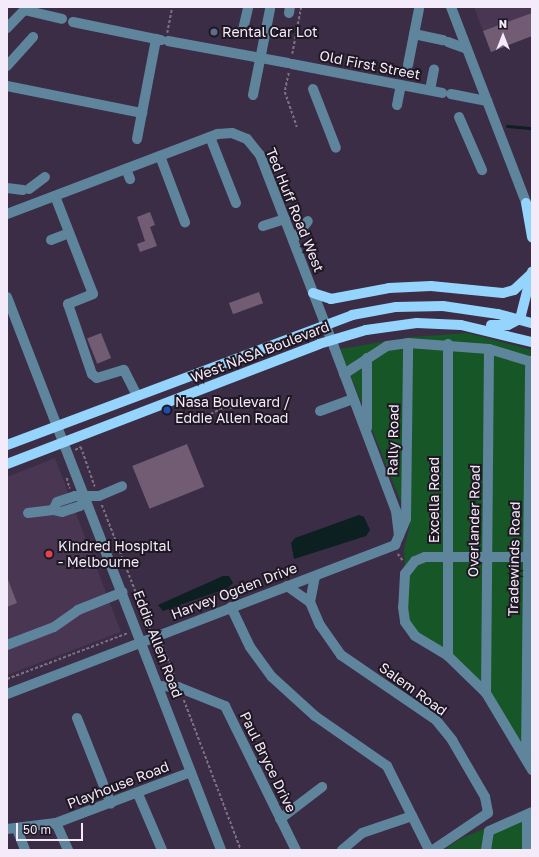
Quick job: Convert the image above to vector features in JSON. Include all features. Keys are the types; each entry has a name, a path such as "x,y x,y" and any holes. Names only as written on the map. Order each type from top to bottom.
{"main road":[{"path":"526,203 532,237"},
{"path":"313,293 331,299 389,288 431,286 503,293 514,290 532,272"},
{"path":"461,325 508,325 520,319 532,272"},
{"name":"West NASA Boulevard","path":"7,445 325,324 382,309 418,306 473,309 532,323"},
{"name":"West NASA Boulevard","path":"7,464 331,340 390,326 461,325 532,342"}],"street":[{"path":"242,34 248,7"},
{"path":"451,7 532,216"},
{"path":"7,28 25,8 62,19"},
{"path":"254,95 270,9"},
{"path":"408,65 419,10"},
{"name":"Old First Street","path":"73,22 487,101"},
{"path":"414,34 446,41 467,49"},
{"path":"7,66 34,37"},
{"path":"137,139 142,113 162,40"},
{"path":"430,90 434,69"},
{"path":"397,105 401,85"},
{"path":"7,86 142,113"},
{"path":"313,89 336,148"},
{"path":"459,117 482,170"},
{"name":"Ted Huff Road West","path":"7,214 210,137 232,133 254,146 285,219 396,511 397,540"},
{"path":"210,137 236,203"},
{"path":"160,156 185,222"},
{"path":"126,169 130,180"},
{"path":"7,188 26,189 45,177"},
{"path":"55,196 93,294 68,304 92,374 97,378 124,370 137,395"},
{"path":"7,206 21,209"},
{"path":"263,226 285,219"},
{"path":"292,240 308,221"},
{"path":"51,240 69,233"},
{"name":"Eddie Allen Road","path":"7,297 56,426 64,442 143,642 221,850"},
{"path":"344,374 387,346 408,343 448,344 489,349 531,362"},
{"name":"Rally Road","path":"397,540 406,520 408,343"},
{"name":"Excella Road","path":"448,344 448,656"},
{"name":"Overlander Road","path":"486,693 489,349"},
{"path":"367,358 367,436"},
{"name":"Tradewinds Road","path":"526,757 530,557 531,362"},
{"path":"320,411 353,399"},
{"path":"53,510 58,502 75,496 86,498 98,496 122,486"},
{"path":"28,513 53,510 62,512 80,506 86,498"},
{"name":"Harvey Ogden Drive","path":"7,694 143,642 156,635 315,576 397,540"},
{"path":"530,557 425,557 409,566 403,585 405,622 415,636 448,656 486,693 526,757 532,770"},
{"path":"287,586 310,602 315,576"},
{"path":"7,645 54,627 78,610 123,592"},
{"name":"Salem Road","path":"310,602 320,625 341,655 436,720 452,740 485,797 488,813 433,850"},
{"path":"231,607 250,647 272,677 315,716 387,766 429,850"},
{"name":"Paul Bryce Drive","path":"159,686 178,687 225,706 296,850"},
{"path":"77,718 111,804"},
{"name":"Playhouse Road","path":"12,829 56,823 138,794 191,772"},
{"path":"280,819 322,787"},
{"path":"138,794 162,850"},
{"path":"486,850 486,838 489,831 529,814 527,850"},
{"path":"342,850 362,833 412,816"},
{"path":"56,823 68,850"},
{"path":"12,829 25,850"}],"path":[{"path":"197,421 225,407 233,408"},
{"path":"74,450 81,448 98,496 178,687 241,850"},
{"path":"67,473 66,484 75,496"},
{"path":"397,540 409,566"},
{"path":"125,626 132,645"},
{"path":"7,679 128,633"}],"shaded area":[{"path":"474,7 532,7 532,36 491,52"},
{"name":"Kindred Hospital - Melbourne","path":"55,458 121,632 7,675 7,477"},
{"path":"359,515 364,517 370,530 366,536 294,559 291,543 295,538"},
{"path":"223,576 229,576 233,583 228,588 163,611 158,605"}],"green space":[{"path":"467,333 532,350 532,768 496,706 408,627 404,549 410,525 340,349 412,337"},
{"path":"532,809 532,850 443,850 462,838"}],"building":[{"path":"532,13 532,36 491,52 483,31"},
{"path":"150,212 155,225 150,227 157,246 140,252 137,244 145,241 137,217"},
{"path":"259,292 263,303 233,314 229,303"},
{"path":"101,333 111,358 97,364 87,339"},
{"path":"187,444 204,487 150,509 132,466"},
{"path":"7,577 17,603 7,607"}],"waterway":[{"path":"507,126 532,128"}],"place":[{"name":"Rental Car Lot","path":"214,32"},
{"name":"Nasa Boulevard / Eddie Allen Road","path":"167,410"},
{"name":"Kindred Hospital - Melbourne","path":"49,554"}]}
